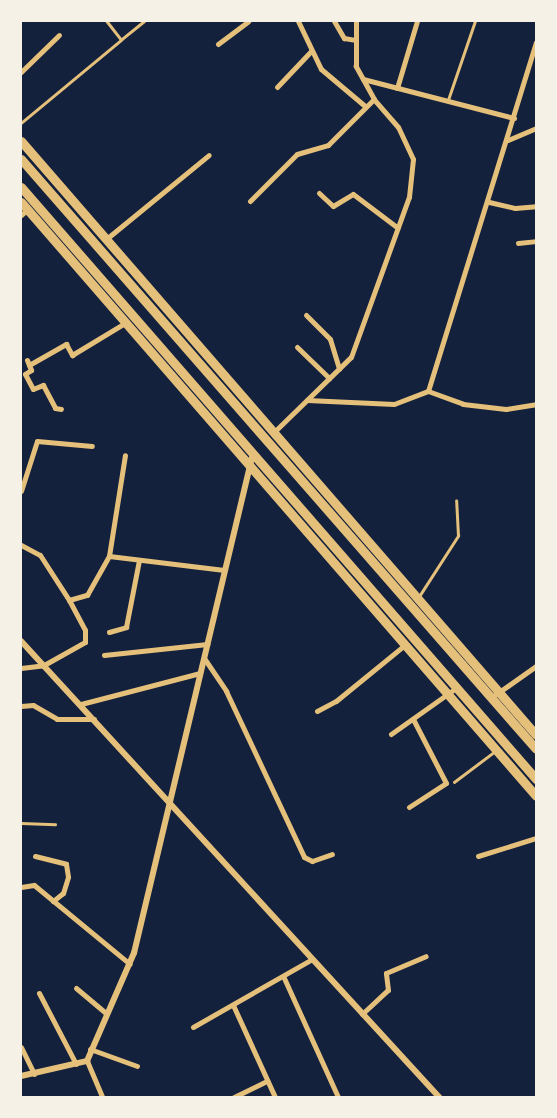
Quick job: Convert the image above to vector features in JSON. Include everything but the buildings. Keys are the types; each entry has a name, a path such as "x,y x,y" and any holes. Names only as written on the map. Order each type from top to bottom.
{"highway":[{"path":"21,141 270,436 496,694 536,735"},
{"path":"21,159 417,599 496,694 536,749"},
{"path":"21,187 536,780"},
{"path":"23,209 250,464 536,796"}],"street":[{"path":"218,44 248,21"},
{"path":"298,21 321,69 365,106"},
{"path":"334,21 344,38 355,40"},
{"path":"270,436 351,357 409,197 413,159 398,127 374,99 356,66 356,21"},
{"path":"397,88 417,21"},
{"path":"21,72 59,35"},
{"path":"428,391 534,57 536,42"},
{"path":"277,87 311,51"},
{"path":"363,79 514,118"},
{"path":"250,201 297,154 328,145 374,99"},
{"path":"508,140 536,128"},
{"path":"104,240 209,155"},
{"path":"319,193 333,206 353,194 398,228"},
{"path":"489,202 515,208 536,206"},
{"path":"518,243 536,241"},
{"path":"306,315 330,339 339,369"},
{"path":"61,409 55,408 43,385 33,389 28,378 28,362 66,344 72,355 125,323"},
{"path":"297,347 329,378"},
{"path":"21,380 28,378"},
{"path":"306,400 394,404 428,391 463,404 506,409 536,404"},
{"path":"21,491 37,441 92,446"},
{"path":"102,1097 86,1061 130,964 253,453"},
{"path":"69,600 87,595 109,556 125,455"},
{"path":"21,545 40,555 69,600 85,630 85,642 44,665 21,668"},
{"path":"109,556 224,570"},
{"path":"109,632 126,627 139,560"},
{"path":"21,641 171,800 312,959 439,1097"},
{"path":"104,654 207,644"},
{"path":"317,711 406,644"},
{"path":"204,658 226,691 304,857 312,861 332,854"},
{"path":"496,694 536,666"},
{"path":"81,704 200,673"},
{"path":"391,734 456,688"},
{"path":"21,706 33,704 57,718 94,719"},
{"path":"409,807 446,783 412,719"},
{"path":"478,856 536,838"},
{"path":"35,856 66,864 68,877 63,893 53,901"},
{"path":"21,887 34,885 130,964"},
{"path":"362,1014 388,990 386,973 426,956"},
{"path":"193,1027 284,978 312,959"},
{"path":"284,978 338,1097"},
{"path":"76,988 107,1014"},
{"path":"39,993 76,1064"},
{"path":"233,1005 275,1097"},
{"path":"21,1047 34,1074"},
{"path":"90,1049 137,1066"},
{"path":"21,1076 86,1061"},
{"path":"234,1097 268,1081"}],"lane":[{"path":"106,21 121,40"},
{"path":"21,123 144,21"},
{"path":"448,101 475,21"},
{"path":"417,599 458,536 456,501"},
{"path":"454,782 497,750"},
{"path":"21,823 55,824"}]}
